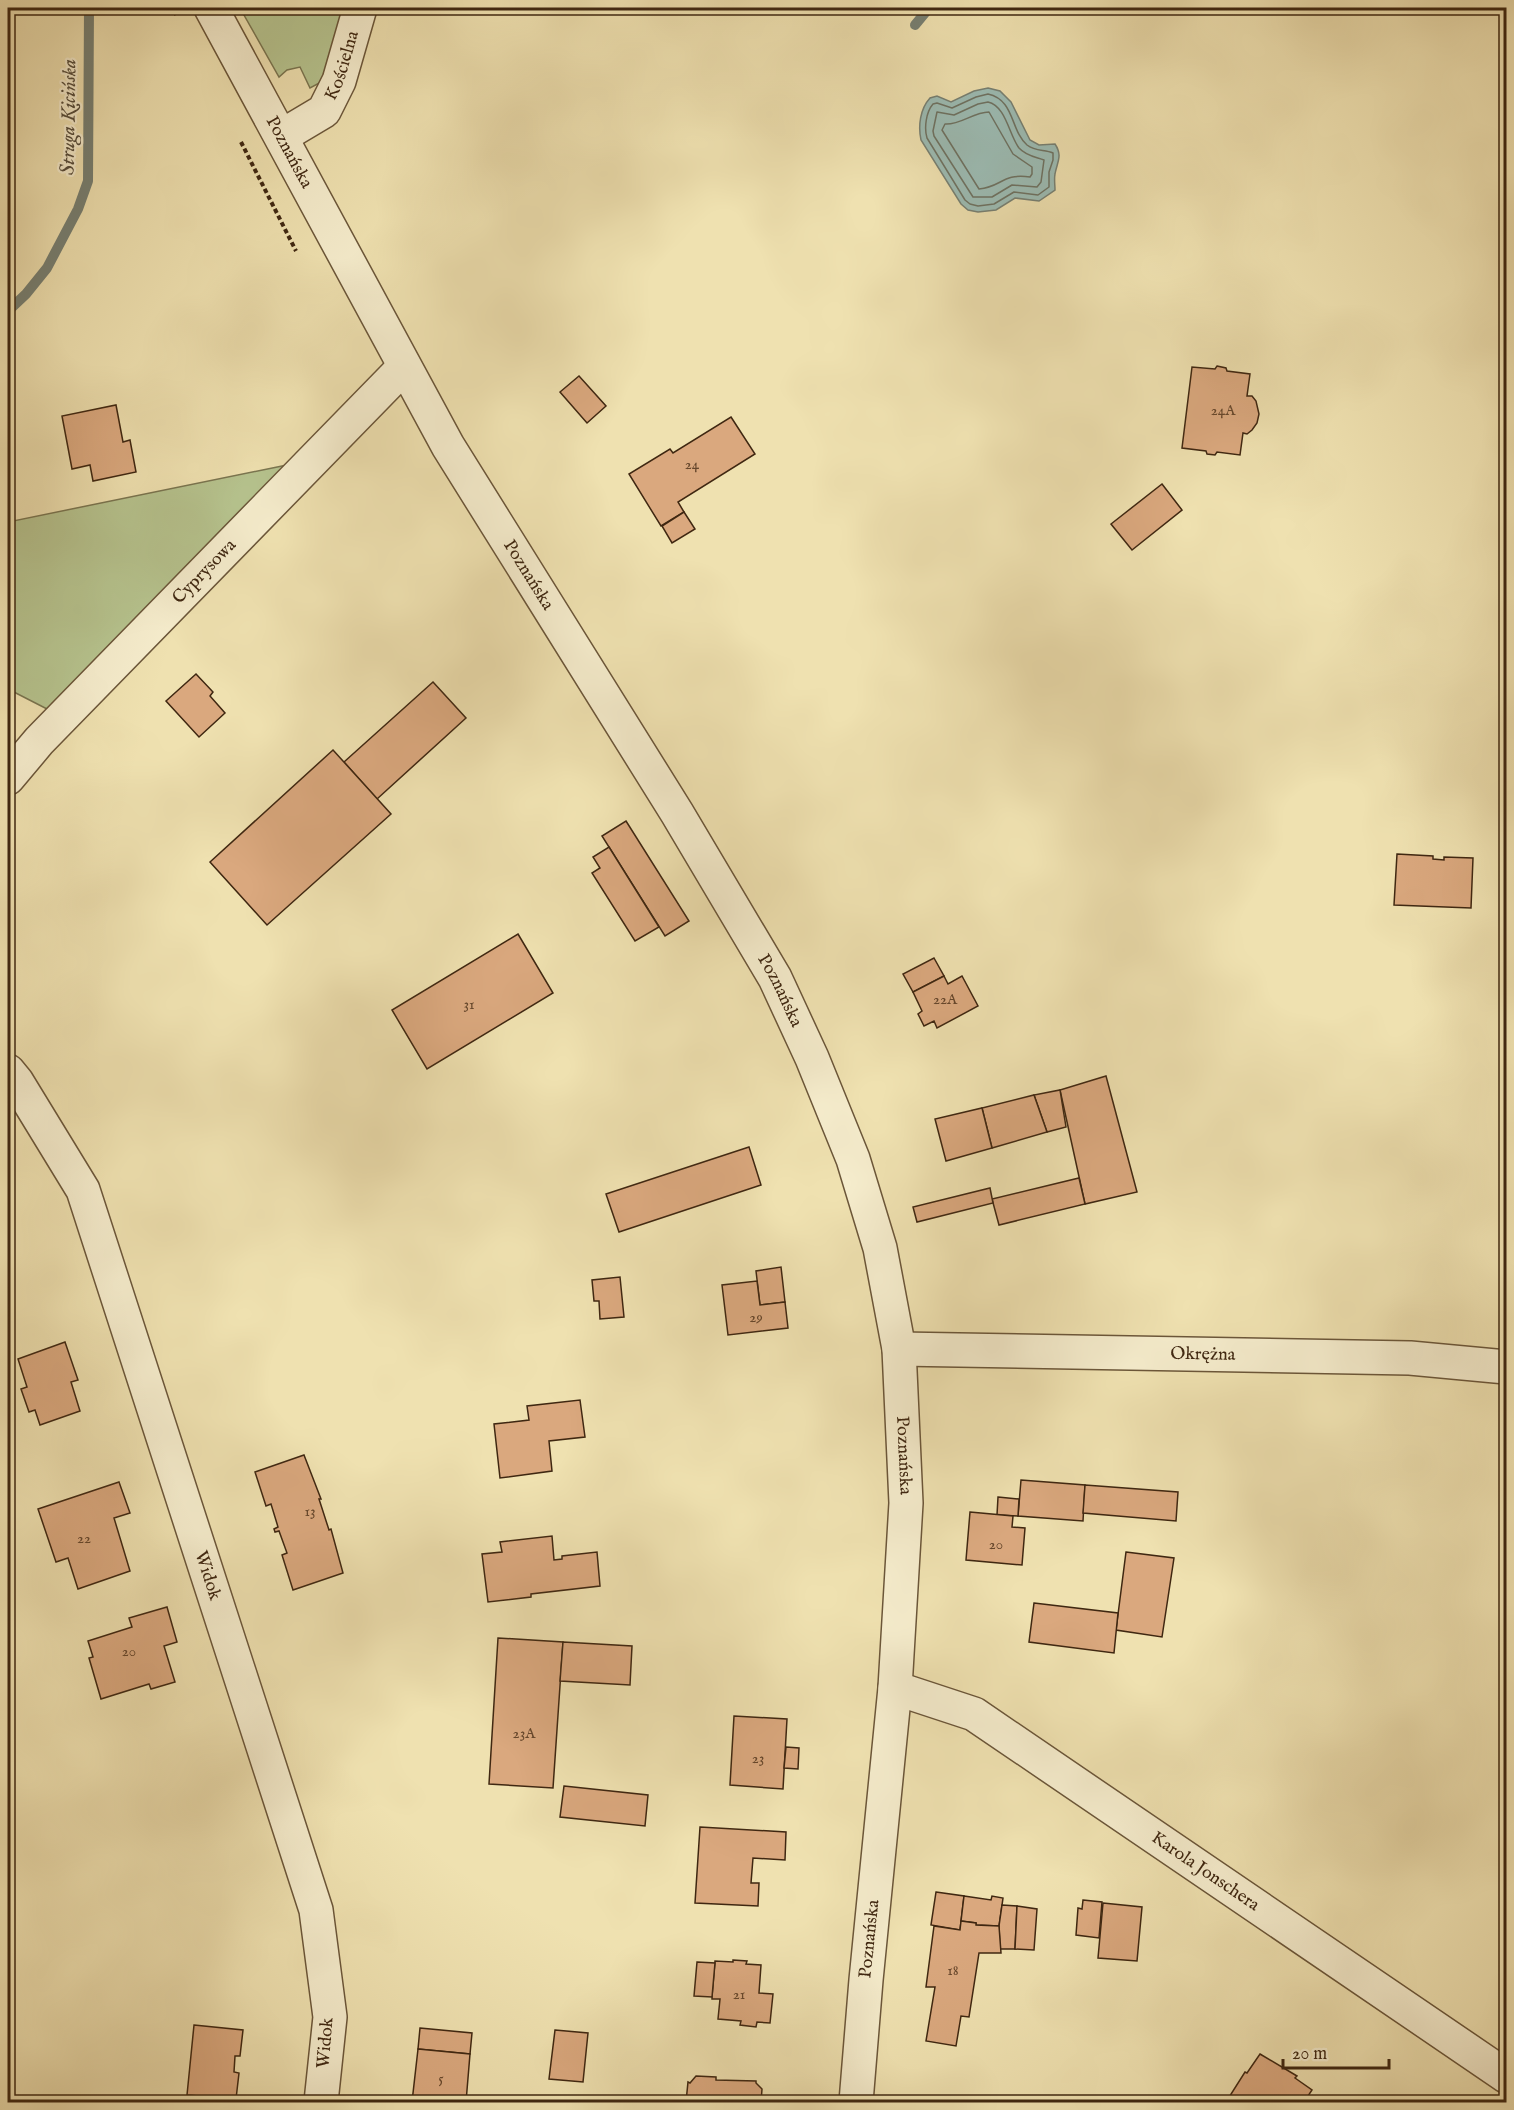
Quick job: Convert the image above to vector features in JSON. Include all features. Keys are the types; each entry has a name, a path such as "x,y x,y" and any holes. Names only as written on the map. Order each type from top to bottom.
{"street":[{"name":"Poznańska","path":"211,8 448,446 677,813 775,978 812,1058 854,1159 880,1248 899,1348 906,1503 895,1688 856,2103"},
{"name":"Kościelna","path":"282,136 324,111 339,81 360,8"},
{"name":"Cyprysowa","path":"8,778 39,741 404,367"},
{"name":"Widok","path":"8,1071 83,1190 316,1910 330,2017 321,2103"},
{"name":"Okrężna","path":"899,1348 1410,1358 1506,1367"},
{"name":"Karola Jonschera","path":"895,1688 974,1714 1506,2076"}],"green space":[{"path":"240,8 347,8 327,79 310,88 300,67 287,70 279,77"},
{"path":"287,465 49,710 8,689 8,522"}],"water":[{"path":"988,88 1000,91 1011,102 1030,140 1039,145 1055,144 1059,156 1055,190 1039,201 1015,198 996,210 978,212 968,210 961,204 921,140 920,123 924,107 930,98 937,96 951,102 974,91"}],"building":[{"path":"1217,366 1226,368 1227,371 1250,374 1247,396 1252,396 1256,401 1259,414 1252,430 1247,434 1243,433 1240,455 1217,452 1215,455 1207,454 1206,451 1182,448 1192,367 1215,369"},
{"path":"579,376 606,406 587,423 560,392"},
{"path":"116,405 123,442 130,440 136,472 93,481 90,465 72,469 62,416"},
{"path":"731,417 755,454 678,502 684,512 661,526 629,474 670,449 673,453"},
{"path":"1162,484 1182,510 1132,550 1111,524"},
{"path":"684,512 695,529 672,543 662,526"},
{"path":"196,674 213,692 210,696 225,713 199,737 166,701"},
{"path":"433,682 466,718 377,799 344,762"},
{"path":"333,750 391,814 267,925 210,862"},
{"path":"626,821 689,921 665,936 602,836"},
{"path":"609,847 659,927 635,941 592,873 600,868 593,857"},
{"path":"1397,854 1433,856 1433,859 1444,860 1444,857 1473,858 1471,908 1394,905"},
{"path":"518,934 553,993 427,1069 392,1010"},
{"path":"934,958 944,976 913,992 903,974"},
{"path":"944,976 948,984 962,976 978,1006 937,1028 934,1021 924,1026 918,1014 922,1011 913,992"},
{"path":"1106,1076 1137,1192 1085,1204 1060,1090"},
{"path":"1060,1090 1066,1127 1047,1132 1034,1095"},
{"path":"1034,1095 1047,1132 992,1148 982,1108"},
{"path":"982,1108 992,1148 946,1161 935,1119"},
{"path":"749,1147 761,1185 619,1232 606,1194"},
{"path":"1079,1178 1085,1204 999,1225 992,1199"},
{"path":"990,1188 993,1203 917,1222 913,1207"},
{"path":"781,1267 785,1302 760,1305 756,1271"},
{"path":"620,1277 624,1317 600,1319 599,1301 594,1301 592,1280"},
{"path":"757,1281 760,1305 785,1302 788,1328 728,1335 722,1285"},
{"path":"65,1342 78,1380 71,1382 80,1411 40,1425 35,1410 29,1412 21,1389 27,1387 18,1359"},
{"path":"580,1400 585,1437 549,1441 552,1471 500,1478 494,1424 529,1420 527,1406"},
{"path":"304,1455 321,1499 319,1499 329,1530 331,1529 343,1573 293,1590 282,1555 287,1553 279,1531 275,1532 274,1529 278,1527 271,1504 266,1506 255,1472"},
{"path":"1021,1480 1085,1485 1083,1521 1018,1516"},
{"path":"119,1482 130,1513 114,1518 130,1571 78,1589 68,1558 56,1562 38,1509"},
{"path":"1085,1485 1178,1492 1176,1521 1083,1513"},
{"path":"998,1497 1019,1499 1018,1516 997,1515"},
{"path":"970,1512 1013,1516 1012,1527 1025,1528 1022,1565 966,1560"},
{"path":"552,1536 554,1560 562,1559 562,1556 597,1552 600,1586 531,1594 531,1597 488,1602 482,1554 502,1552 500,1542"},
{"path":"1126,1552 1174,1558 1162,1637 1116,1630"},
{"path":"1034,1603 1118,1613 1114,1653 1029,1642"},
{"path":"167,1607 177,1642 164,1646 175,1682 151,1689 149,1684 101,1699 89,1658 93,1657 88,1641 132,1627 129,1618"},
{"path":"498,1638 563,1642 553,1788 489,1784"},
{"path":"563,1642 632,1646 630,1685 560,1681"},
{"path":"734,1716 787,1719 783,1789 730,1785"},
{"path":"786,1747 799,1748 798,1769 784,1768"},
{"path":"564,1786 648,1795 645,1826 560,1817"},
{"path":"700,1827 786,1832 785,1860 753,1858 751,1883 759,1883 758,1906 695,1903"},
{"path":"936,1892 964,1896 960,1930 931,1925"},
{"path":"964,1896 991,1900 992,1896 1003,1898 999,1926 976,1925 976,1923 961,1921"},
{"path":"1083,1900 1102,1902 1099,1938 1076,1935 1078,1908 1082,1909"},
{"path":"1103,1903 1142,1907 1137,1961 1098,1958"},
{"path":"1002,1905 1017,1906 1015,1949 1000,1949 999,1926"},
{"path":"1017,1906 1037,1909 1034,1950 1015,1949"},
{"path":"961,1921 976,1923 976,1925 999,1926 1001,1953 979,1953 969,2017 961,2016 956,2046 926,2041 935,1987 926,1987 934,1926 960,1930"},
{"path":"733,1960 761,1965 759,1993 773,1994 770,2023 757,2022 756,2027 740,2025 741,2021 718,2019 720,1999 712,1999 715,1961 733,1962"},
{"path":"697,1962 715,1963 712,1997 694,1996"},
{"path":"194,2025 243,2030 240,2056 235,2056 234,2072 239,2073 236,2099 187,2095"},
{"path":"420,2028 472,2033 470,2054 418,2049"},
{"path":"555,2030 588,2033 583,2082 549,2079"},
{"path":"418,2049 470,2054 466,2102 412,2102"},
{"path":"1260,2054 1297,2076 1295,2078 1312,2090 1304,2102 1226,2102 1245,2072 1247,2073"},
{"path":"696,2076 716,2077 716,2080 756,2081 762,2089 761,2102 686,2102 688,2082 690,2083"}],"waterway":[{"name":"Struga Kicińska","path":"8,311 26,294 47,268 78,209 88,181 89,8"},
{"path":"915,25 929,8"}]}
